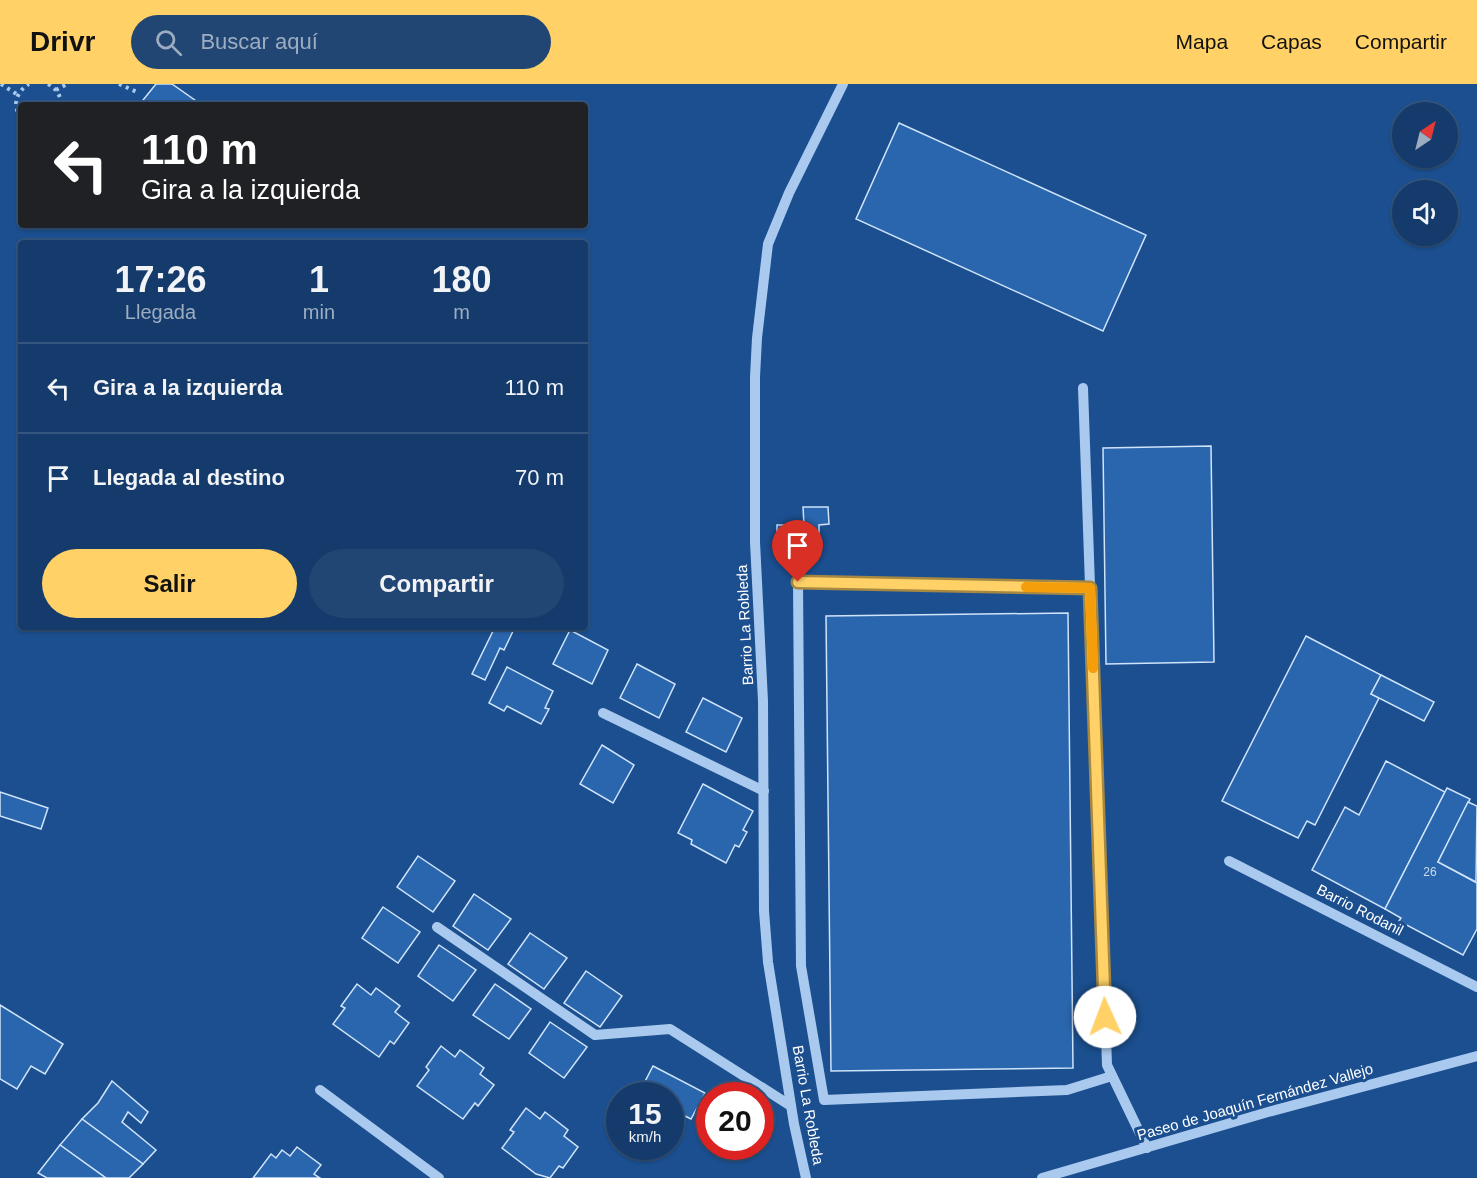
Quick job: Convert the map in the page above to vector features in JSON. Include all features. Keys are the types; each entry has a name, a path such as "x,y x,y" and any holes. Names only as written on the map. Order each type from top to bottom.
{"street":[{"name":"Barrio La Robleda","path":"806,1178 791,1106 768,962 764,911 761,625 755,542 757,338 768,244 789,193 843,84"},
{"path":"1083,388 1107,1065 1147,1148"},
{"path":"1090,588 798,582 801,966 824,1100 1067,1090 1113,1076"},
{"path":"603,713 764,791"},
{"name":"Barrio Rodanil","path":"1229,861 1477,987"},
{"path":"437,927 595,1035 670,1029 791,1106"},
{"name":"Paseo de Joaquín Fernández Vallejo","path":"1042,1178 1268,1112 1477,1056"},
{"path":"320,1090 439,1178"}],"path":[{"path":"1,84 18,95"},
{"path":"18,110 16,104 18,95 29,84"},
{"path":"48,84 56,90 61,102"},
{"path":"56,90 67,84"},
{"path":"119,84 137,92"}],"building":[{"path":"156,84 172,84 198,102 141,102"},
{"path":"899,123 1146,235 1103,331 856,219"},
{"path":"1211,446 1214,662 1106,664 1103,448"},
{"path":"803,507 828,507 829,524 819,525 819,550 777,551 777,525 804,525"},
{"path":"1068,613 1073,1068 831,1071 826,616"},
{"path":"494,630 514,630 504,650 500,648 485,680 472,674"},
{"path":"570,630 608,650 592,684 553,664"},
{"path":"1306,636 1381,675 1371,694 1379,698 1315,825 1307,821 1298,838 1222,801"},
{"path":"637,664 675,684 659,718 620,698"},
{"path":"507,667 553,691 545,708 549,709 541,724 507,706 504,711 489,703"},
{"path":"1381,675 1434,702 1424,721 1371,694"},
{"path":"703,698 742,718 726,752 686,732"},
{"path":"602,745 634,765 613,803 580,784"},
{"path":"1386,761 1445,792 1385,909 1312,870 1345,807 1359,815"},
{"path":"703,784 753,811 743,830 747,832 739,847 735,845 726,863 691,844 692,840 678,833"},
{"path":"1447,788 1470,799 1438,862 1477,883 1477,929 1463,955 1399,921 1401,918 1385,909"},
{"path":"0,792 48,808 41,829 0,816"},
{"path":"1468,802 1477,806 1476,882 1438,862"},
{"path":"418,856 455,881 433,912 397,887"},
{"path":"474,894 511,919 488,950 453,926"},
{"path":"383,907 420,932 398,963 362,938"},
{"path":"530,933 567,958 544,989 508,964"},
{"path":"439,945 476,970 453,1001 418,976"},
{"path":"586,971 622,996 600,1027 564,1003"},
{"path":"357,984 371,995 376,988 400,1006 395,1012 409,1023 394,1044 390,1041 379,1057 333,1024 345,1008 341,1006"},
{"path":"495,984 531,1009 509,1039 473,1015"},
{"path":"0,1005 63,1044 45,1074 31,1066 17,1089 0,1079"},
{"path":"550,1022 587,1047 564,1078 529,1053"},
{"path":"441,1046 455,1057 460,1050 484,1068 480,1074 494,1085 478,1106 475,1103 463,1119 417,1086 429,1070 426,1067"},
{"path":"653,1066 684,1082 645,1082"},
{"path":"112,1081 148,1112 141,1123 128,1112 122,1122 156,1150 143,1164 82,1119 98,1103"},
{"path":"684,1082 696,1088 696,1110 691,1119 685,1116 684,1118"},
{"path":"526,1108 540,1119 545,1112 568,1130 564,1136 578,1147 563,1168 559,1166 550,1178 536,1174 502,1148 514,1132 510,1130"},
{"path":"82,1119 143,1164 129,1178 106,1178 60,1145"},
{"path":"60,1145 106,1178 47,1178 38,1173"},
{"path":"297,1147 321,1165 314,1174 320,1178 253,1178 271,1154 276,1158 282,1150 290,1156"}],"slow traffic":[{"path":"1026,587 1090,588 1093,668"}],"route":[{"path":"798,582 1090,588 1105,1017"}]}
